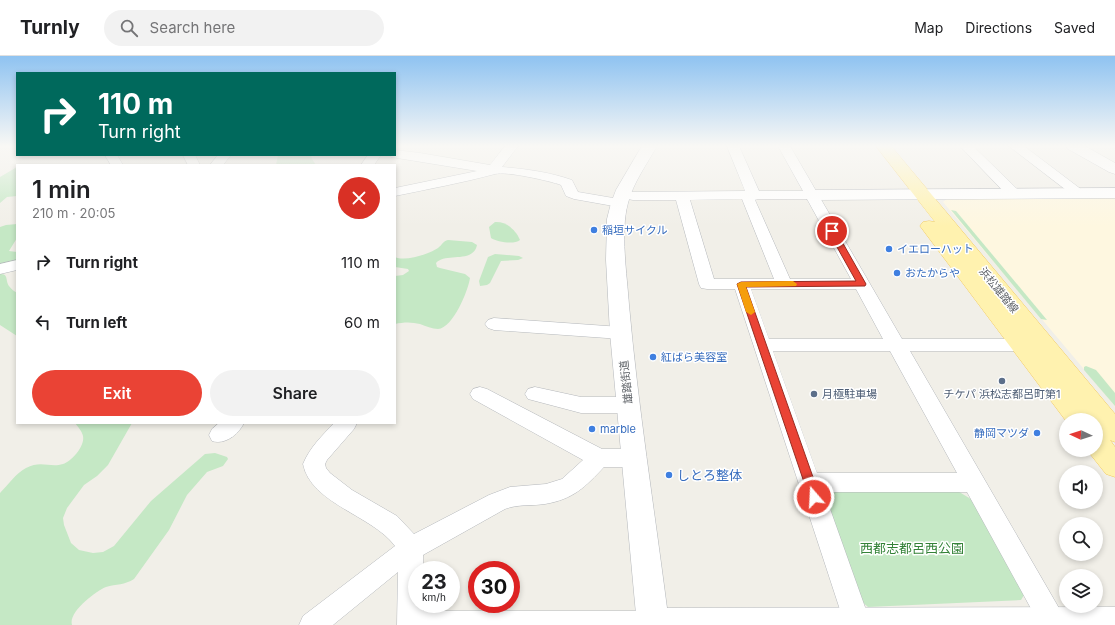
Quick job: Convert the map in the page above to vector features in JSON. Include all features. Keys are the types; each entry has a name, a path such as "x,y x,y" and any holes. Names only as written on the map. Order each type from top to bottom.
{"main road":[{"name":"浜松雄踏線","path":"892,173 913,194 1115,432"},
{"name":"浜松雄踏線","path":"900,173 913,194 1021,345 1074,413"},
{"path":"1103,451 1115,466"}],"street":[{"path":"396,192 482,173"},
{"path":"511,173 549,178 567,183 571,192 574,194 620,198 633,196 1115,193"},
{"name":"雄踏街道","path":"635,173 620,198 616,219 616,260 621,333 653,624"},
{"path":"743,173 784,284"},
{"path":"799,173 1054,624"},
{"path":"993,173 1014,194"},
{"path":"1051,173 1079,193"},
{"path":"682,196 707,284 862,284"},
{"path":"0,269 16,265"},
{"path":"741,284 858,624"},
{"path":"494,324 621,333"},
{"path":"762,345 1021,345"},
{"path":"480,394 599,458 634,458"},
{"path":"535,394 581,405 629,405"},
{"path":"346,424 314,462 314,469 316,475 331,488 389,524 411,549 410,625 1115,623"},
{"path":"312,625 411,549 440,531 510,497 546,494 569,487 578,480 599,458"},
{"path":"810,483 974,482"}],"shaded area":[{"path":"1115,197 1115,406 943,202 948,198"}],"green space":[{"path":"8,173 16,173 16,196 7,197 0,203 0,177"},
{"path":"951,210 956,211 1047,320 1041,319"},
{"path":"495,222 503,223 510,227 520,240 517,242 506,242 497,241 491,238 489,227"},
{"path":"16,224 16,240 9,251 16,252 16,261 0,265 0,227"},
{"path":"446,241 472,242 477,245 474,251 470,254 446,258 436,263 437,267 465,274 470,278 459,308 444,327 438,329 414,323 396,324 396,276 403,275 409,271 408,269 396,267 396,257 405,259 423,255 438,248"},
{"path":"495,254 519,256 523,258 518,260 501,261 490,283 480,286 479,281 488,257"},
{"path":"0,274 3,274 6,276 9,286 16,292 16,335 0,325"},
{"path":"1086,366 1096,370 1115,393 1115,406 1084,370 1084,367"},
{"path":"76,424 131,424 108,465 97,476 84,485 67,508 63,518 71,543 79,550 93,553 103,552 114,546 151,501 205,454 215,453 227,457 228,459 223,466 207,472 187,495 169,530 134,579 106,587 90,597 74,614 72,625 0,625 0,493 15,476 26,468 41,464 58,465 70,460 77,453 82,444 82,432"},
{"name":"西都志都呂西公園","path":"956,490 979,504 1027,590 1021,600 868,607 860,600 824,497 829,491"}],"slow traffic":[{"path":"751,312 741,284 793,284"}],"place":[{"name":"稲垣サイクル","path":"594,230"},
{"name":"イエローハット","path":"889,249"},
{"name":"おたからや","path":"897,273"},
{"name":"紅ばら美容室","path":"653,357"},
{"name":"チケパ 浜松志都呂町第1","path":"1002,381"},
{"name":"月極駐車場","path":"814,394"},
{"name":"marble","path":"592,429"},
{"name":"静岡マツダ","path":"1037,433"},
{"name":"しとろ整体","path":"669,475"}],"route":[{"path":"814,497 741,284 862,284 832,231"}]}
